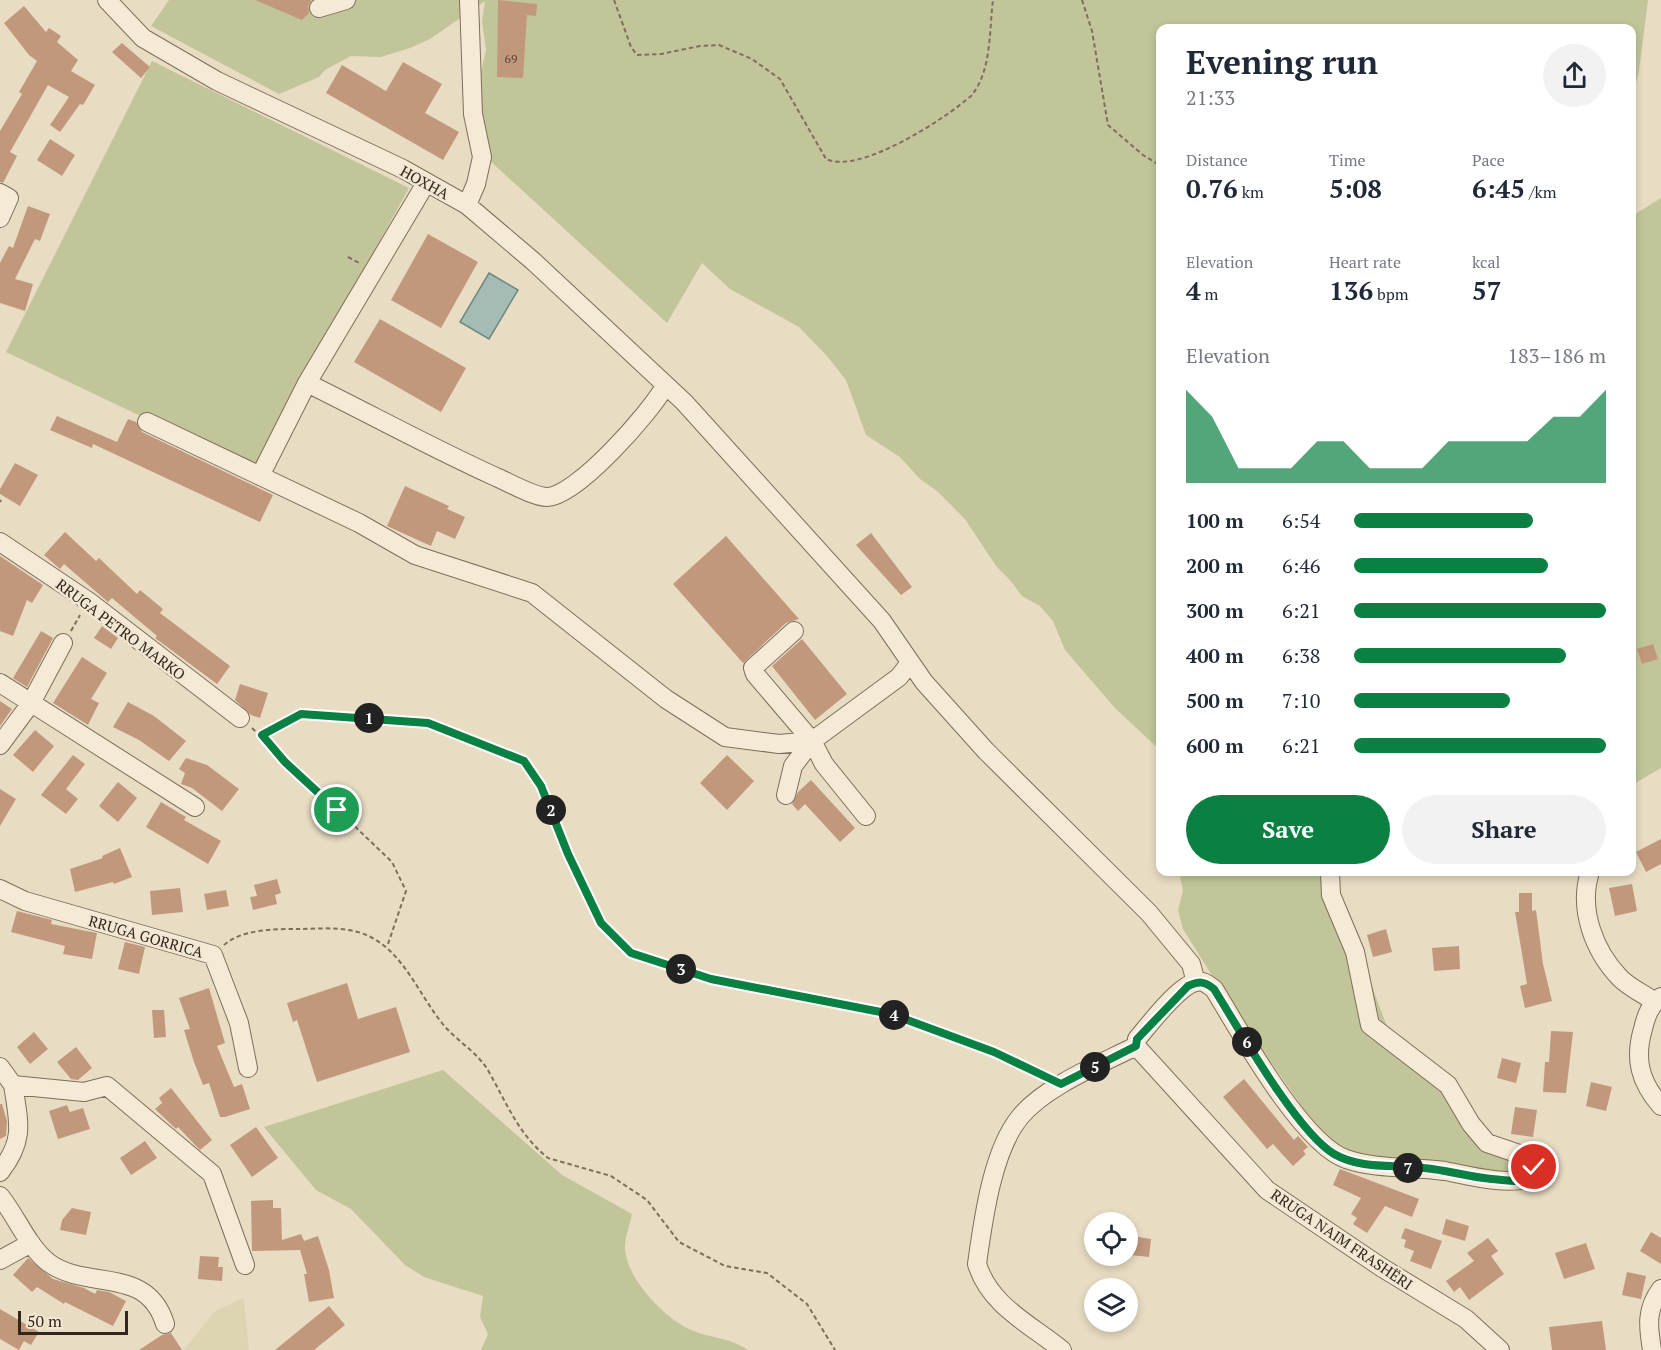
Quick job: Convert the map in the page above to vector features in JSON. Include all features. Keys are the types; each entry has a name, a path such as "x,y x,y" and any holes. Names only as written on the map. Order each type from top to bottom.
{"street":[{"name":"HOXHA","path":"107,0 143,38 217,81 403,169 425,185 467,205 533,261 684,402 882,621 909,664 986,751 1149,913 1191,964 1196,982"},
{"path":"319,8 346,0"},
{"path":"467,205 476,184 482,157 473,114 469,0"},
{"path":"260,476 307,383 425,185"},
{"path":"0,218 4,196"},
{"path":"307,383 449,455 547,497 568,491 610,452 657,401 665,386"},
{"path":"147,422 359,523 415,555 532,593 666,699 725,737 779,744 812,741"},
{"name":"RRUGA PETRO MARKO","path":"0,542 88,602 240,718"},
{"path":"794,631 753,668 812,741 824,764 866,816"},
{"path":"0,745 31,703 63,643"},
{"path":"786,795 793,766 812,741 899,676 909,664"},
{"path":"0,683 195,807"},
{"path":"1062,1350 1022,1323 1005,1307 982,1279 977,1264 1004,1141 1020,1115 1061,1084 1136,1046 1137,1039 1169,1003 1196,982 1206,982 1214,989 1267,1072 1310,1131 1336,1155 1369,1165 1393,1168 1422,1167 1508,1180 1530,1177 1534,1167 1525,1156 1486,1143 1471,1124 1448,1085 1371,1025 1355,952 1331,896 1330,876"},
{"path":"1589,876 1585,903 1596,945 1620,978 1658,999 1644,1026 1637,1055 1644,1082 1661,1106"},
{"name":"RRUGA GORRICA","path":"0,889 36,904 213,954 239,1023 248,1068"},
{"name":"RRUGA NAIM FRASHËRI","path":"1136,1046 1267,1190 1381,1267 1466,1319 1500,1350"},
{"path":"0,1067 14,1085 20,1127 18,1144 0,1172"},
{"path":"14,1085 84,1092 107,1086 212,1174 245,1265"},
{"path":"0,1196 31,1243 49,1263 75,1275 118,1281 142,1292 160,1308 165,1324"},
{"path":"0,1260 31,1243"},
{"path":"1652,1350 1647,1323 1651,1305 1661,1289"}],"path":[{"path":"614,0 631,47 637,54 661,54 700,46 719,45 752,59 780,79 793,107 826,159 844,162 907,140 971,96 978,87 985,69 993,0"},
{"path":"1082,0 1092,32 1108,125 1143,155 1156,163"},
{"path":"262,735 301,714 428,723 524,761 541,786 568,854 601,923 631,953 711,979 891,1014 994,1052 1061,1084"},
{"path":"240,718 262,735 285,762 392,862 406,891 387,947"},
{"path":"213,954 231,939 278,929 349,930 387,947 402,962 443,1024 489,1070 523,1134 542,1153 548,1158 611,1176 647,1200 679,1242 725,1266 767,1273 807,1304 835,1350"}],"shaded area":[{"path":"244,1299 249,1350 184,1350 215,1311"}],"green space":[{"path":"169,0 1648,0 1636,84 1636,24 1156,24 1156,746 1115,708 1065,650 1053,621 1040,606 1022,596 996,566 965,519 937,491 920,479 900,457 866,435 846,380 799,327 730,289 702,263 667,323 488,159 477,90 486,50 482,21 485,1 430,39 381,57 351,56 325,70 319,77 279,94 151,26"},
{"path":"152,61 409,188 254,470 6,352"},
{"path":"1661,198 1661,768 1636,783 1636,214"},
{"path":"1180,876 1338,876 1337,889 1354,925 1388,1029 1434,1063 1459,1087 1496,1152 1520,1162 1515,1172 1485,1171 1358,1157 1323,1137 1221,990 1183,929 1178,910 1183,891"},
{"path":"443,1070 562,1175 632,1214 625,1246 628,1262 640,1285 659,1307 691,1330 733,1342 748,1350 481,1350 488,1334 480,1317 483,1296 424,1277 405,1265 351,1209 316,1190 264,1127"}],"water":[{"path":"489,273 518,290 489,339 460,322"}],"building":[{"path":"255,0 311,0 308,6 309,13 302,20"},
{"path":"498,0 537,4 536,16 527,15 523,78 497,77"},
{"path":"24,6 46,32 49,28 61,36 57,42 78,60 71,71 95,85 83,105 80,104 60,132 50,125 69,97 48,85 10,152 17,156 3,183 0,182 0,131 22,94 19,92 37,61 29,55 4,23"},
{"path":"122,43 150,67 141,78 112,52"},
{"path":"403,62 442,84 425,113 459,132 443,160 326,93 342,65 386,91"},
{"path":"50,139 75,155 62,176 37,160"},
{"path":"28,206 50,214 40,241 35,239 15,279 33,284 25,311 0,303 0,263 9,246 13,248"},
{"path":"428,234 478,262 441,328 391,300"},
{"path":"380,319 466,368 441,412 354,362"},
{"path":"57,416 117,442 128,419 136,422 142,432 273,495 260,522 93,444 92,448 50,430"},
{"path":"15,463 38,475 20,506 0,494 0,489"},
{"path":"405,486 449,506 447,509 465,517 455,539 437,531 431,546 387,526"},
{"path":"65,532 96,561 99,558 137,594 140,590 163,609 160,613 230,666 217,684 155,638 157,636 112,598 108,602 64,564 60,569 44,555"},
{"path":"871,533 912,587 901,595 856,545"},
{"path":"726,536 799,619 786,623 743,663 673,584"},
{"path":"0,556 43,585 32,603 27,600 13,636 0,631"},
{"path":"102,626 118,638 111,649 94,638"},
{"path":"41,631 53,638 27,687 13,678"},
{"path":"802,639 847,694 815,720 772,666"},
{"path":"1653,644 1658,659 1642,664 1637,649"},
{"path":"82,657 107,673 91,699 99,703 88,725 53,703"},
{"path":"240,684 268,693 260,718 251,715 235,700"},
{"path":"0,701 12,709 0,726"},
{"path":"128,702 154,716 186,741 169,761 139,740 113,727"},
{"path":"35,730 54,746 33,772 13,755"},
{"path":"73,755 85,764 66,789 78,799 66,814 41,795"},
{"path":"727,755 754,781 727,810 700,783"},
{"path":"186,758 207,765 239,789 222,811 192,788 181,784 185,773 179,769"},
{"path":"811,780 855,828 840,842 805,804 798,811 792,804 798,792"},
{"path":"118,782 137,798 118,822 99,806"},
{"path":"0,789 16,799 0,826"},
{"path":"161,802 186,817 184,820 221,841 208,864 146,827"},
{"path":"1661,839 1661,864 1646,872 1636,852"},
{"path":"120,848 132,877 114,884 113,882 75,892 70,869 103,858 102,856"},
{"path":"277,879 281,893 275,895 277,904 253,910 250,897 257,896 254,885"},
{"path":"1632,884 1637,911 1615,916 1609,888"},
{"path":"180,888 183,912 152,915 150,891"},
{"path":"226,890 229,906 207,910 204,894"},
{"path":"1519,893 1532,893 1532,911 1536,910 1543,964 1552,1001 1525,1008 1520,986 1527,984 1515,912 1519,912"},
{"path":"17,911 52,920 51,924 97,933 92,959 63,954 65,946 11,932"},
{"path":"1386,929 1392,952 1373,957 1367,935"},
{"path":"125,942 145,947 139,974 118,969"},
{"path":"1459,946 1460,969 1434,971 1432,948"},
{"path":"347,983 358,1019 396,1007 410,1052 317,1082 297,1020 293,1022 287,1003"},
{"path":"209,988 225,1043 217,1046 234,1087 242,1084 250,1109 225,1117 220,1117 209,1083 203,1085 194,1062 184,1030 190,1029 179,998"},
{"path":"152,1010 164,1010 166,1037 154,1038"},
{"path":"1551,1031 1573,1032 1566,1093 1543,1092 1545,1062 1549,1062"},
{"path":"34,1032 48,1049 30,1064 17,1047"},
{"path":"76,1047 92,1068 78,1080 71,1079 57,1062"},
{"path":"1502,1058 1521,1063 1516,1083 1497,1078"},
{"path":"1244,1079 1294,1140 1298,1136 1308,1147 1303,1151 1306,1154 1293,1166 1273,1144 1267,1149 1223,1097"},
{"path":"1591,1082 1612,1087 1606,1111 1586,1106"},
{"path":"171,1088 212,1140 200,1150 178,1127 176,1129 155,1109 162,1103 159,1098"},
{"path":"0,1104 2,1104 7,1121 6,1136 0,1139"},
{"path":"67,1105 70,1112 83,1108 90,1129 58,1139 49,1111"},
{"path":"1515,1107 1537,1110 1533,1137 1511,1134"},
{"path":"256,1127 278,1158 252,1177 230,1145"},
{"path":"145,1141 157,1158 131,1175 120,1158"},
{"path":"1340,1169 1419,1199 1412,1217 1385,1206 1367,1233 1353,1224 1357,1218 1351,1214 1361,1198 1333,1185"},
{"path":"273,1200 273,1208 281,1208 282,1240 301,1234 304,1241 318,1236 329,1270 334,1298 309,1302 304,1274 307,1274 300,1250 252,1251 251,1201"},
{"path":"72,1208 91,1212 86,1235 60,1230 62,1220"},
{"path":"1446,1219 1469,1226 1465,1241 1442,1234"},
{"path":"1405,1228 1442,1241 1431,1269 1410,1261 1414,1251 1404,1247 1406,1240 1401,1238"},
{"path":"1651,1232 1661,1238 1661,1264 1640,1251"},
{"path":"1138,1237 1151,1239 1149,1257 1138,1256"},
{"path":"1488,1238 1498,1251 1491,1256 1504,1274 1469,1300 1460,1287 1454,1292 1446,1281 1474,1261 1467,1253"},
{"path":"1586,1243 1595,1269 1564,1279 1555,1253"},
{"path":"200,1256 219,1257 218,1267 223,1267 222,1281 198,1279"},
{"path":"28,1258 53,1279 84,1288 95,1294 97,1290 109,1292 126,1301 113,1326 65,1302 64,1304 37,1287 32,1292 13,1275"},
{"path":"1627,1272 1646,1276 1641,1299 1622,1295"},
{"path":"329,1306 345,1325 314,1350 275,1350"},
{"path":"0,1309 39,1332 31,1345 24,1341 19,1350 0,1339"},
{"path":"1602,1321 1606,1350 1552,1350 1549,1327"},
{"path":"171,1333 182,1350 139,1350 162,1335"}],"route":[{"path":"337,810 285,762 262,735 301,714 428,723 524,761 541,786 568,854 601,923 631,953 711,979 891,1014 994,1052 1061,1084 1136,1046 1137,1039 1169,1003 1188,986 1196,982 1206,982 1214,989 1267,1072 1310,1131 1336,1155 1369,1165 1393,1168 1422,1167 1508,1180 1527,1179 1534,1171 1534,1167"}]}
